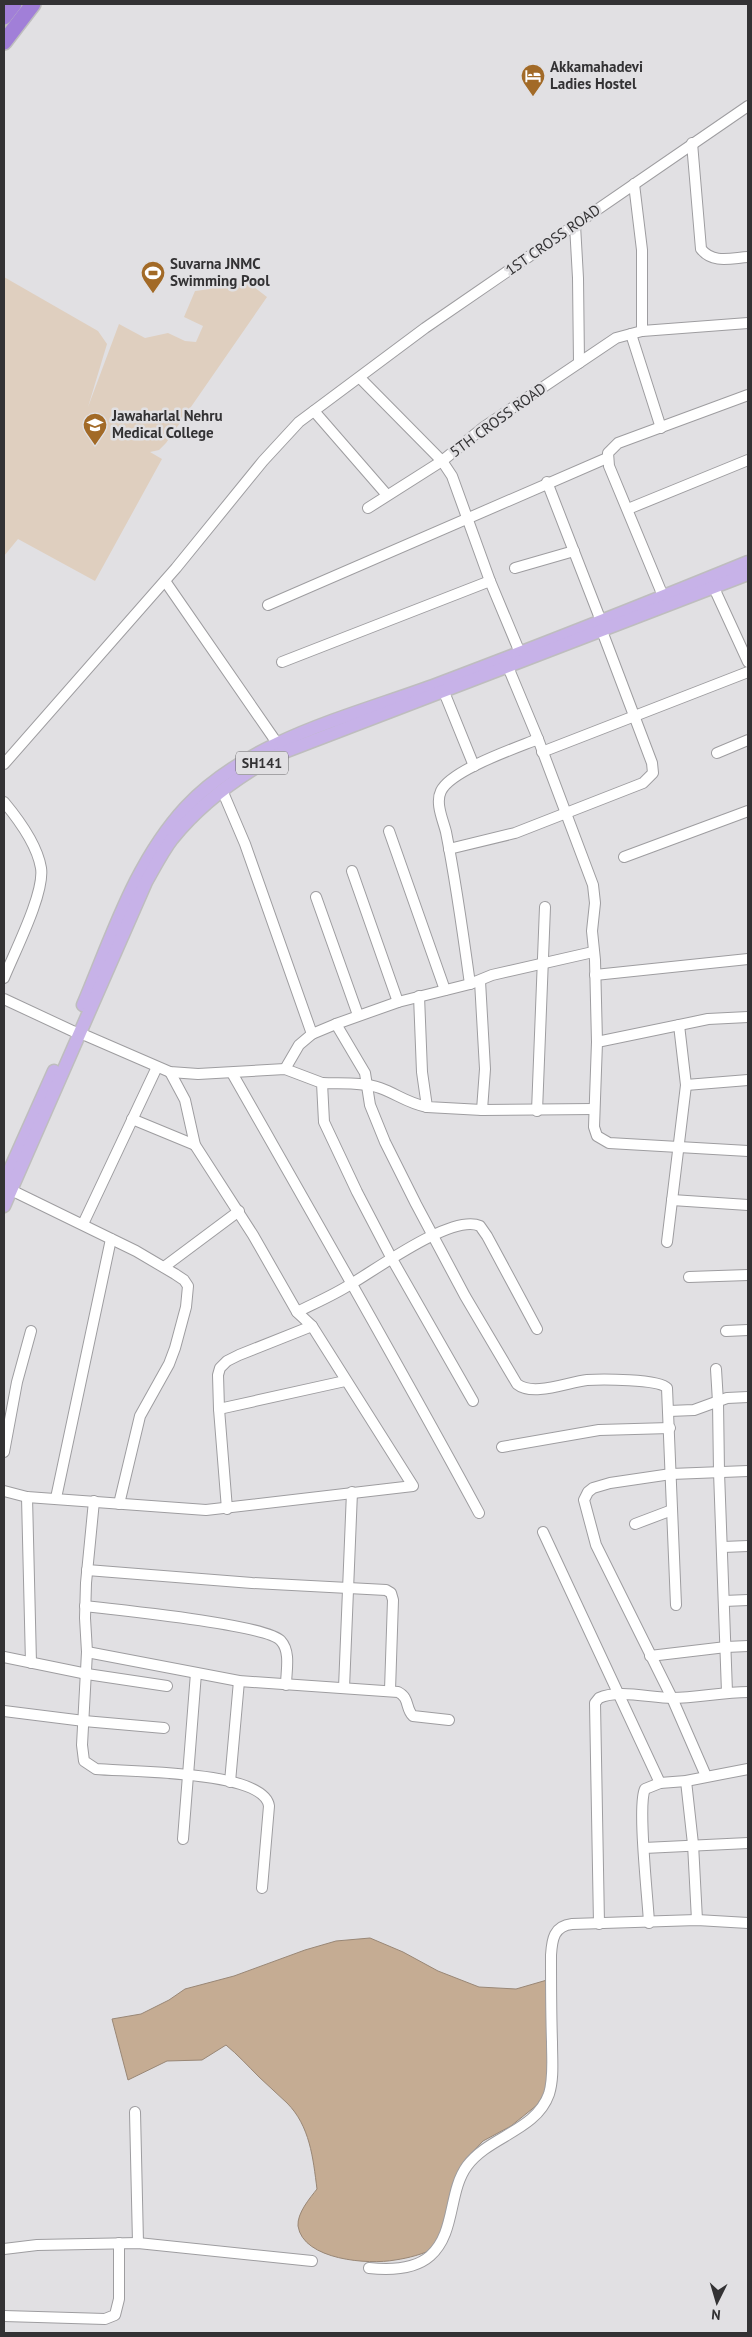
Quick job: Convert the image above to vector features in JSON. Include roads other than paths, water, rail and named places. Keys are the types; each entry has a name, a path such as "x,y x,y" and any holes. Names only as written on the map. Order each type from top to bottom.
{"highway":[{"path":"4,17 14,4"},
{"path":"4,42 33,4"}],"main road":[{"name":"SH141","path":"601,626 663,596 748,562"},
{"name":"SH141","path":"77,1033 137,879 160,840 185,809 217,780 246,760 277,743 601,626 714,588 748,574"},
{"name":"SH141","path":"4,1206 7,1186 142,891 172,840 222,790 245,772 279,754 508,667 522,656"}],"street":[{"name":"1ST CROSS ROAD","path":"4,764 165,581 263,461 299,422 425,328 748,106"},
{"path":"692,143 701,249 707,256 716,260 748,257"},
{"path":"634,184 642,250 642,331"},
{"path":"575,225 579,363"},
{"name":"5TH CROSS ROAD","path":"522,656 490,580 452,476 442,461 484,427 616,338 642,331 748,323"},
{"path":"631,334 661,428"},
{"path":"360,378 442,461 387,494 368,508"},
{"path":"663,596 609,466 607,458 610,449 618,442 748,395"},
{"path":"314,411 387,494"},
{"path":"268,605 547,482 607,458"},
{"path":"628,509 748,460"},
{"path":"449,849 515,832 566,813 650,778 654,769 547,482"},
{"path":"515,568 574,551"},
{"path":"282,662 490,580"},
{"path":"165,581 242,696 277,743"},
{"path":"714,588 748,662"},
{"path":"508,667 538,739 593,885 595,903 592,930 597,1042 594,1127 597,1136 609,1144 679,1146 748,1152"},
{"path":"542,752 748,672"},
{"path":"444,692 474,766"},
{"path":"482,1110 484,1069 475,982 439,799 441,790 454,778 474,766 538,739"},
{"path":"717,753 748,740"},
{"path":"222,790 245,844 312,1034"},
{"path":"4,802 19,820 28,836 41,868 34,903 4,978"},
{"path":"624,857 748,811"},
{"path":"389,831 446,990"},
{"path":"352,871 398,1002"},
{"path":"316,897 358,1015"},
{"path":"537,1111 541,964 545,907"},
{"path":"285,1069 299,1045 312,1034 358,1015 398,1002 475,982 492,975 594,952"},
{"path":"595,975 748,960"},
{"path":"420,996 422,1072 426,1107"},
{"path":"4,999 77,1033 170,1072 198,1074 285,1069 322,1083 368,1085 382,1089 411,1104 426,1107 537,1111 594,1109"},
{"path":"597,1042 708,1020 748,1017"},
{"path":"336,1024 365,1072 370,1105 385,1142 465,1296 512,1376 521,1387 538,1389 589,1380 658,1382 667,1388 676,1605"},
{"path":"667,1242 686,1086 679,1025"},
{"path":"83,1224 157,1067"},
{"path":"4,1491 27,1496 119,1504 186,1509 227,1509 352,1492 413,1486 312,1326 297,1312 239,1212 195,1145 185,1100 170,1072"},
{"path":"232,1073 308,1204 351,1285 402,1371 479,1513"},
{"path":"686,1086 748,1080"},
{"path":"322,1083 324,1122 356,1192 473,1401"},
{"path":"132,1119 195,1145"},
{"path":"7,1186 164,1267 184,1280 188,1286 186,1307 169,1364 140,1416 119,1504"},
{"path":"672,1200 748,1205"},
{"path":"164,1267 239,1212"},
{"path":"297,1312 351,1285 433,1235 461,1224 474,1223 480,1226 537,1329"},
{"path":"56,1498 111,1239"},
{"path":"688,1278 748,1275"},
{"path":"227,1509 219,1409 218,1375 220,1368 227,1360 312,1326"},
{"path":"4,1452 17,1382 31,1330"},
{"path":"726,1331 748,1330"},
{"path":"716,1369 727,1692"},
{"path":"219,1409 345,1381"},
{"path":"669,1411 694,1410 727,1398 748,1396"},
{"path":"502,1447 599,1430 670,1428"},
{"path":"706,1776 672,1698 596,1545 584,1500 588,1492 593,1488 610,1483 671,1474 748,1471"},
{"path":"344,1688 352,1492"},
{"path":"27,1496 31,1663"},
{"path":"94,1501 85,1606 88,1652 82,1754 84,1760 89,1766 106,1770 188,1774 230,1782 262,1792 269,1801 262,1888"},
{"path":"635,1524 672,1510"},
{"path":"543,1532 660,1783"},
{"path":"723,1547 748,1546"},
{"path":"87,1570 244,1583 386,1590 391,1593 393,1612 390,1690"},
{"path":"724,1601 748,1600"},
{"path":"85,1606 213,1622 280,1638 287,1652 286,1685"},
{"path":"650,1656 726,1646 748,1646"},
{"path":"88,1652 239,1681 390,1690 404,1694 408,1701 409,1713 413,1716 450,1720"},
{"path":"4,1657 87,1674 167,1686"},
{"path":"183,1839 196,1673"},
{"path":"230,1782 239,1681"},
{"path":"599,1924 595,1708 599,1698 619,1695 672,1698 727,1692 748,1692"},
{"path":"4,1711 164,1728"},
{"path":"649,1923 644,1848 643,1793 649,1786 660,1783 686,1781 748,1769"},
{"path":"686,1781 693,1844 697,1920"},
{"path":"644,1848 693,1844 748,1843"},
{"path":"369,2268 392,2270 417,2263 428,2257 438,2246 445,2234 458,2186 468,2165 486,2149 526,2123 546,2102 552,2081 551,1962 554,1936 565,1925 697,1920 748,1923"},
{"path":"135,2112 138,2243"},
{"path":"4,2316 105,2319 115,2315 119,2299 119,2243"},
{"path":"4,2248 37,2245 138,2243 312,2261"}],"place":[{"name":"Akkamahadevi Ladies Hostel","path":"533,97"},
{"name":"Suvarna JNMC Swimming Pool","path":"153,294"},
{"name":"Jawaharlal Nehru Medical College","path":"95,446"}]}
